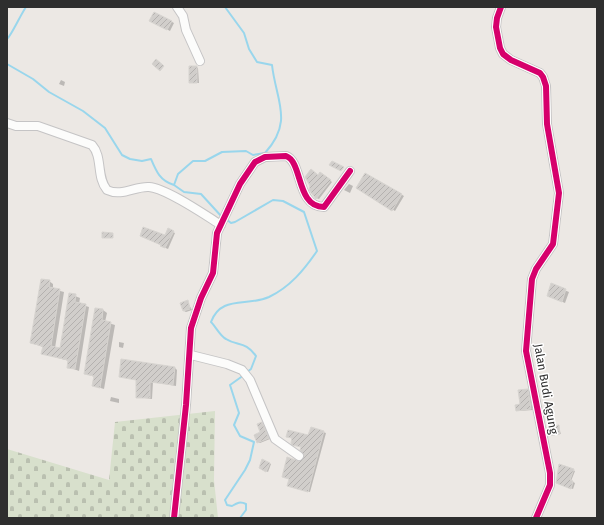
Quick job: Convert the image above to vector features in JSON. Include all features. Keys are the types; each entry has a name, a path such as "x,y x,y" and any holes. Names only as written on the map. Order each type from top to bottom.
{"street":[{"path":"178,7 183,16 186,30 200,61"},
{"name":"Jalan Budi Agung","path":"501,7 497,18 496,27 500,48 503,54 511,60 540,73 545,81 547,92 547,124 559,193 554,240 536,269 532,280 526,338 526,351 550,473 550,485 536,518"},
{"path":"7,123 16,126 38,126 92,145 96,150 102,182 107,190 118,192 152,188 222,223"},
{"path":"174,518 193,318 212,273 216,238 240,184 250,168 261,158 282,156 290,158 294,162 298,180 307,197 320,207 326,206 350,171"},
{"path":"190,355 227,364 245,373 275,439 299,456"}],"green space":[{"path":"215,411 214,480 218,518 7,518 7,449 109,480 115,422"}],"building":[{"path":"154,12 172,21 167,30 149,21"},
{"path":"156,59 164,66 160,71 152,64"},
{"path":"189,66 197,66 197,83 189,83"},
{"path":"332,161 344,167 341,171 329,165"},
{"path":"311,169 318,175 320,172 331,180 316,199 309,190 310,186 305,177"},
{"path":"365,173 402,194 392,211 356,188"},
{"path":"143,227 165,235 168,228 174,231 165,248 140,236"},
{"path":"102,232 113,233 113,238 102,238"},
{"path":"41,279 50,280 49,287 60,289 51,346 60,348 69,293 76,294 75,302 86,304 75,369 67,368 68,360 41,354 43,346 30,343"},
{"path":"551,283 566,289 562,302 547,296"},
{"path":"188,300 190,309 183,311 180,303"},
{"path":"95,308 103,309 102,320 111,322 100,388 92,386 94,376 84,374"},
{"path":"121,359 175,367 173,385 150,382 150,398 136,398 136,380 119,377"},
{"path":"528,389 531,409 516,411 515,405 520,404 518,390"},
{"path":"262,422 269,438 257,443 254,435 260,432 257,424"},
{"path":"559,425 560,434 548,436 547,427"},
{"path":"311,427 324,431 308,492 287,486 289,479 282,477 287,457 299,461 304,457 300,450 301,447 292,445 292,438 286,437 288,430 308,435"},
{"path":"262,459 270,463 266,472 259,468"},
{"path":"559,464 574,469 570,480 573,481 571,489 556,483"}],"waterway":[{"path":"7,39 26,7"},
{"path":"7,64 33,79 49,92 83,111 105,128 122,155 130,159 142,161 151,159 162,178 174,185 178,174 193,161 205,161 222,152 246,151 253,155 265,153 274,142 279,131 281,110 272,65 257,62 249,49 244,33 225,7"},
{"path":"174,185 184,192 201,194 222,217"},
{"path":"226,219 231,223 235,222 273,200 283,201 304,212 317,251 296,277 277,293 260,300 228,305 221,308 215,314 211,322 222,336 230,341 249,348 256,356 251,369 247,372"},
{"path":"240,518 246,510 246,504 239,503 232,506 227,505 225,500 245,470 250,460 254,442 240,436 234,425 239,413 230,385 244,375"}],"cycle path":[{"path":"501,7 497,18 496,27 500,48 503,54 511,60 540,73 546,86 547,124 559,193 553,244 536,269 532,279 526,351 550,473 550,485 536,518"},
{"path":"174,518 186,405 191,328 201,298 213,273 217,233 240,184 255,162 265,157 286,156 295,166 304,192 309,200 315,205 324,207 350,171"}]}
